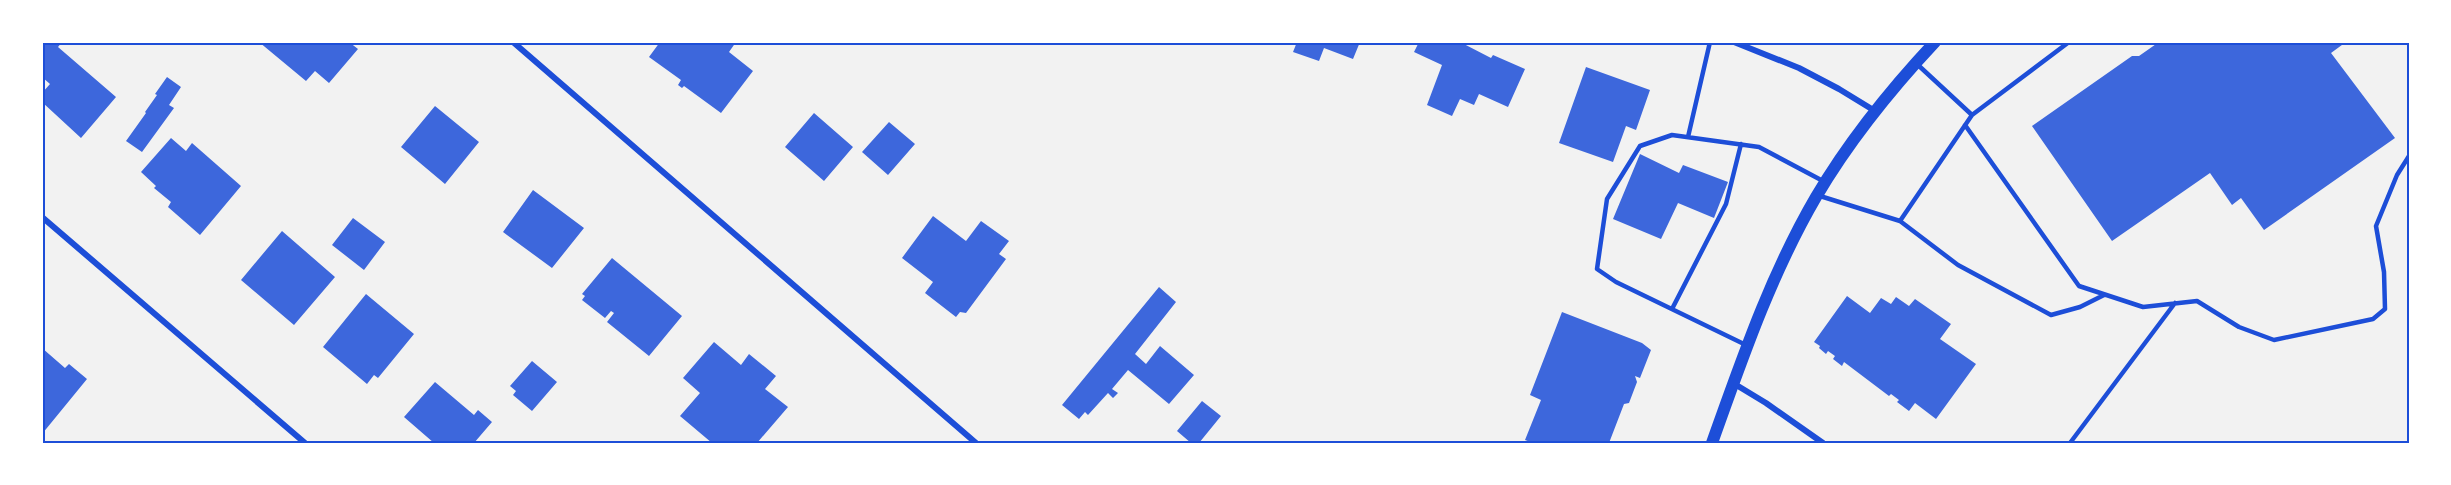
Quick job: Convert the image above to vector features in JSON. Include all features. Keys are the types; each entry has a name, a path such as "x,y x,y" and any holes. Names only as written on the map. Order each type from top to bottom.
{"main road":[{"path":"1712,443 1746,345 1784,259 1817,195 1876,111 1935,42"}],"street":[{"path":"513,42 976,443"},
{"path":"1734,42 1798,68 1839,88 1876,111"},
{"path":"42,217 305,443"},
{"path":"1733,383 1822,443"}],"lane":[{"path":"1688,137 1710,42"},
{"path":"1900,221 1972,115 2069,42"},
{"path":"1916,63 1972,115"},
{"path":"1965,125 2079,286 2144,307 2197,301 2239,327 2274,340 2373,319 2385,309 2384,272 2376,226 2397,175 2409,156"},
{"path":"1746,345 1617,282 1598,268 1607,199 1640,146 1672,135 1759,147 1825,182"},
{"path":"1672,309 1726,204 1741,144"},
{"path":"1817,195 1900,221 1958,265 2051,315 2080,307 2104,294"},
{"path":"2070,443 2175,303"}],"building":[{"path":"42,42 62,42 58,47 116,97 81,138 42,102 42,93 50,84 42,77"},
{"path":"259,42 349,42 358,49 329,83 315,71 306,81"},
{"path":"660,42 736,42 729,52 753,71 721,113 684,86 682,88 678,85 681,80 649,57"},
{"path":"1297,42 1360,42 1353,59 1324,48 1319,61 1293,52"},
{"path":"1419,42 1460,42 1491,58 1493,55 1525,69 1508,107 1479,94 1474,105 1460,99 1452,116 1427,105 1442,65 1414,52"},
{"path":"2159,42 2346,42 2331,53 2395,138 2264,230 2241,198 2232,205 2210,173 2112,241 2032,126 2132,56 2139,56"},
{"path":"1586,67 1650,90 1636,130 1626,126 1613,162 1559,143"},
{"path":"167,77 181,87 169,105 174,108 142,152 126,141"},
{"path":"435,106 479,142 445,184 401,147"},
{"path":"814,113 853,147 824,181 785,147"},
{"path":"889,122 915,144 888,175 862,152"},
{"path":"171,138 186,151 192,143 241,186 200,235 168,207 171,202 154,188 156,186 141,172"},
{"path":"1640,154 1679,173 1683,165 1728,182 1714,218 1678,203 1661,239 1613,219"},
{"path":"533,190 584,228 552,268 503,232"},
{"path":"933,216 966,241 981,221 1009,241 999,254 1006,259 966,313 960,312 956,317 925,293 933,282 902,258"},
{"path":"353,218 385,242 364,270 332,245"},
{"path":"282,231 335,277 294,325 241,280"},
{"path":"612,258 682,316 649,356 607,322 614,313 611,311 605,318 582,300 585,296 582,294"},
{"path":"1159,287 1176,302 1135,354 1146,364 1160,346 1194,375 1169,404 1128,370 1112,389 1118,393 1113,398 1108,393 1088,415 1085,412 1079,419 1062,405"},
{"path":"366,294 414,334 378,378 374,375 367,384 323,347"},
{"path":"1847,296 1870,313 1881,298 1891,304 1896,297 1909,306 1915,299 1951,324 1940,339 1976,364 1936,419 1915,403 1909,411 1891,394 1889,396 1844,362 1842,366 1833,359 1835,356 1828,351 1826,354 1814,342"},
{"path":"1562,312 1642,343 1651,350 1640,378 1635,376 1637,382 1629,403 1624,404 1609,443 1533,443 1525,440 1541,400 1530,395"},
{"path":"714,342 741,365 749,354 776,376 765,389 788,407 757,443 712,443 680,416 700,393 683,378"},
{"path":"42,348 65,368 69,364 87,379 42,434"},
{"path":"532,361 557,382 532,411 513,395 516,391 510,386"},
{"path":"435,382 474,415 478,410 492,422 474,443 434,443 404,417"},
{"path":"1202,401 1221,416 1199,443 1191,443 1177,431"}]}
